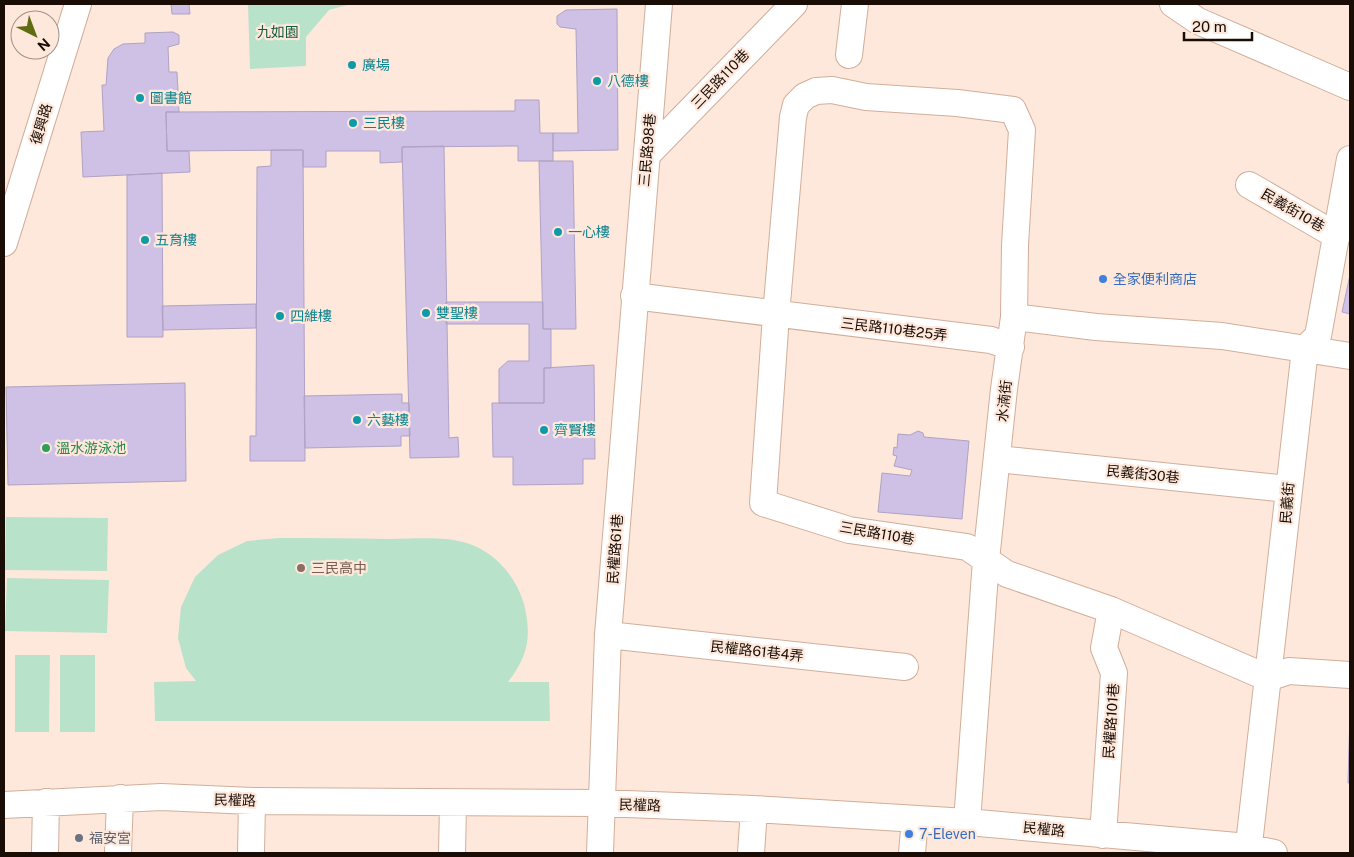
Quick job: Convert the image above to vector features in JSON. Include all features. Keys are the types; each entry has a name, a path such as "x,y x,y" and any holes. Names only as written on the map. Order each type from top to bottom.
{"street":[{"name":"復興路","path":"4,244 78,4"},
{"name":"三民路98巷","path":"634,296 659,4"},
{"name":"三民路110巷","path":"647,155 794,4"},
{"path":"849,55 855,4"},
{"path":"1174,4 1198,21 1350,87"},
{"name":"水湳街","path":"776,315 795,111 796,105 805,96 816,91 832,90 866,97 957,103 1013,110 1022,130 1015,245 1014,317 1004,390 986,560 967,822"},
{"path":"1305,348 1318,336 1338,236 1350,159"},
{"name":"民義街10巷","path":"1249,185 1338,236"},
{"path":"634,296 776,315"},
{"name":"民權路61巷","path":"600,853 608,634 634,296"},
{"name":"三民路110巷","path":"776,315 763,503 849,530 967,547 1007,574 1111,610 1268,678"},
{"name":"三民路110巷25弄","path":"776,315 991,340 1011,347"},
{"path":"1014,317 1096,327 1222,336 1350,356"},
{"name":"民義街","path":"1248,850 1305,348"},
{"name":"民義街30巷","path":"998,459 1288,489"},
{"name":"民權路101巷","path":"1103,835 1114,673 1104,648 1111,610"},
{"name":"民權路61巷4弄","path":"608,634 905,667"},
{"path":"1268,678 1289,671 1350,675"},
{"name":"民權路","path":"4,805 161,797 252,801 453,804 601,803 754,809 967,822 1073,843 1103,835 1274,853"},
{"path":"118,853 120,798"},
{"path":"251,853 252,801"},
{"path":"45,853 46,802"},
{"path":"452,853 453,804"},
{"path":"751,853 754,809"},
{"path":"912,853 915,819"}],"green space":[{"name":"九如園","path":"248,4 351,4 329,10 306,37 306,66 250,69"},
{"path":"6,517 108,518 107,571 5,570"},
{"path":"279,538 445,539 467,543 493,557 512,578 517,587 524,604 528,626 524,655 508,682 549,682 550,721 155,721 154,682 196,681 186,668 178,638 181,607 195,577 218,555 247,541"},
{"path":"7,578 109,580 107,633 5,631"},
{"path":"15,655 50,655 49,732 15,732"},
{"path":"60,655 95,655 95,732 60,732"}],"building":[{"path":"171,4 189,4 190,14 172,14"},
{"name":"八德樓","path":"617,9 618,150 553,151 553,133 578,133 576,29 560,27 557,24 557,16 566,10"},
{"name":"圖書館","path":"173,32 179,35 179,44 168,47 169,72 177,72 179,112 166,112 167,151 189,151 190,172 83,177 81,132 104,131 102,85 106,85 108,58 114,49 123,44 145,43 145,33"},
{"name":"三民樓","path":"515,100 539,100 540,133 553,133 553,161 518,161 518,146 402,147 402,162 380,163 380,151 326,151 326,167 303,167 303,150 167,151 166,112 515,111"},
{"name":"雙聖樓","path":"444,146 449,438 458,437 459,457 410,458 402,147"},
{"name":"四維樓","path":"271,150 303,150 305,461 250,461 250,436 256,436 257,167 271,166"},
{"name":"一心樓","path":"539,161 573,161 576,329 543,329"},
{"name":"五育樓","path":"162,173 163,337 127,337 127,175"},
{"path":"1350,275 1350,314 1342,312"},
{"path":"446,302 543,302 543,329 551,329 551,368 544,368 544,403 499,403 499,369 508,361 529,361 529,324 446,324"},
{"path":"256,304 256,328 163,330 162,306"},
{"name":"齊賢樓","path":"594,365 595,459 583,459 583,484 513,485 513,457 493,457 492,403 544,403 544,368"},
{"path":"185,383 186,481 8,485 6,387"},
{"name":"六藝樓","path":"402,394 402,403 409,403 410,436 401,436 401,446 305,448 304,396"},
{"path":"918,431 923,433 924,437 969,441 962,519 878,512 882,473 910,476 912,470 894,466 897,456 893,455 894,447 897,448 898,434 910,435"},
{"path":"1350,713 1350,783 1348,783"}],"place":[{"name":"廣場","path":"352,65"},
{"name":"八德樓","path":"597,81"},
{"name":"圖書館","path":"140,98"},
{"name":"三民樓","path":"353,123"},
{"name":"一心樓","path":"558,232"},
{"name":"五育樓","path":"145,240"},
{"name":"全家便利商店","path":"1103,279"},
{"name":"雙聖樓","path":"426,313"},
{"name":"四維樓","path":"280,316"},
{"name":"六藝樓","path":"357,420"},
{"name":"齊賢樓","path":"544,430"},
{"name":"溫水游泳池","path":"46,448"},
{"name":"三民高中","path":"301,568"},
{"name":"7-Eleven","path":"909,834"},
{"name":"福安宮","path":"79,838"}]}
